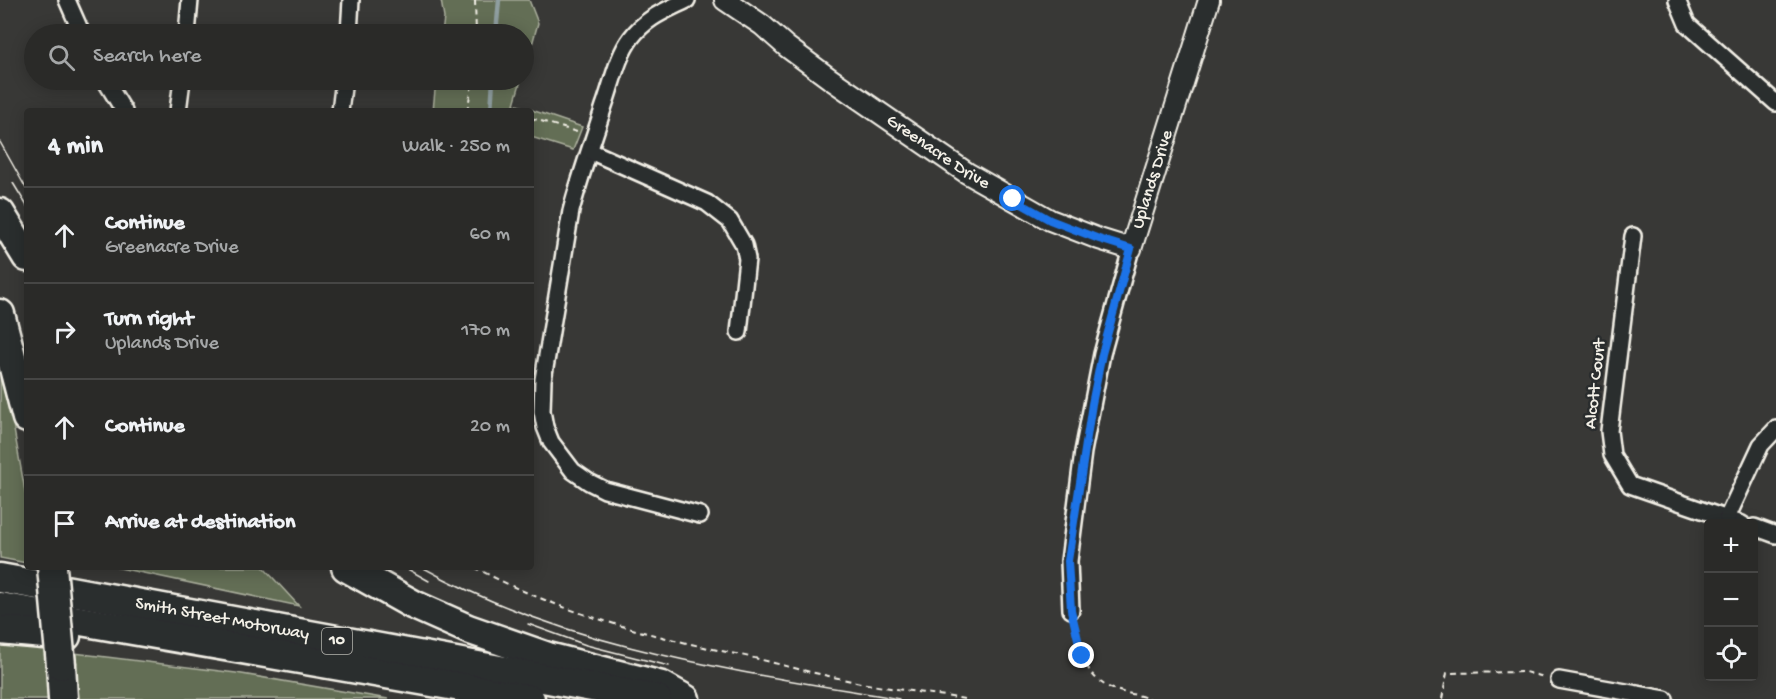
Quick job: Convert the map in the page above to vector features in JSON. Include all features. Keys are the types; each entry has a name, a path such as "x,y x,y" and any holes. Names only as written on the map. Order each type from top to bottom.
{"highway":[{"path":"0,213 24,251"},
{"path":"0,314 24,406"},
{"path":"52,570 63,699"},
{"path":"351,570 414,605 468,629 548,657 662,686 686,699"},
{"name":"Smith Street Motorway","path":"0,578 657,699"},
{"name":"Smith Street Motorway","path":"0,607 530,699"},
{"path":"0,630 113,641 141,632"}],"street":[{"path":"67,0 78,24"},
{"path":"188,24 190,0"},
{"path":"350,24 351,0"},
{"path":"687,0 662,7 632,37 624,49 571,211 543,380 542,411 551,442 561,458 573,471 589,482 605,490 700,514"},
{"name":"Greenacre Drive","path":"725,0 762,25 829,78 967,173 1050,220 1131,249"},
{"name":"Greenacre Drive","path":"746,0 762,25"},
{"name":"Uplands Drive","path":"1071,610 1068,561 1083,452 1102,354 1131,249 1209,0"},
{"path":"1677,0 1688,24 1776,103"},
{"path":"111,90 122,108"},
{"path":"178,108 181,90"},
{"path":"340,108 343,90"},
{"path":"592,144 707,203 730,221 741,239 747,259 739,332"},
{"name":"Alcott Court","path":"1633,236 1609,430 1612,455 1630,485 1727,518"},
{"path":"1727,518 1761,445 1776,429"},
{"path":"1758,528 1776,535"},
{"path":"1559,680 1665,699"}],"path":[{"path":"475,0 476,24"},
{"path":"467,108 471,90"},
{"path":"534,119 592,144"},
{"path":"480,570 561,607 665,639 838,679 964,699"},
{"path":"1071,610 1082,656 1091,673 1104,685 1149,699"},
{"path":"1442,699 1447,673 1525,672 1559,680"}],"green space":[{"path":"441,0 529,0 538,23 534,37 534,24 443,24"},
{"path":"435,90 518,90 514,104 526,108 433,108"},
{"path":"534,111 582,127 573,150 534,138"},
{"path":"0,376 13,424 24,485 24,562 0,558"},
{"path":"129,570 266,570 299,606"},
{"path":"0,643 48,648 48,699 0,699"},
{"path":"74,653 236,673 388,699 79,699"}],"waterway":[{"path":"497,24 499,0"},
{"path":"491,108 492,90"}],"tram line":[{"path":"0,142 24,185"},
{"path":"13,183 24,201"},
{"path":"409,570 429,581"},
{"path":"428,570 478,595 536,618 595,637 715,667 899,699"},
{"path":"528,624 586,645 669,666"}],"route":[{"path":"1013,199 1050,220 1131,249 1102,354 1083,452 1068,561 1071,610 1082,656"}]}
